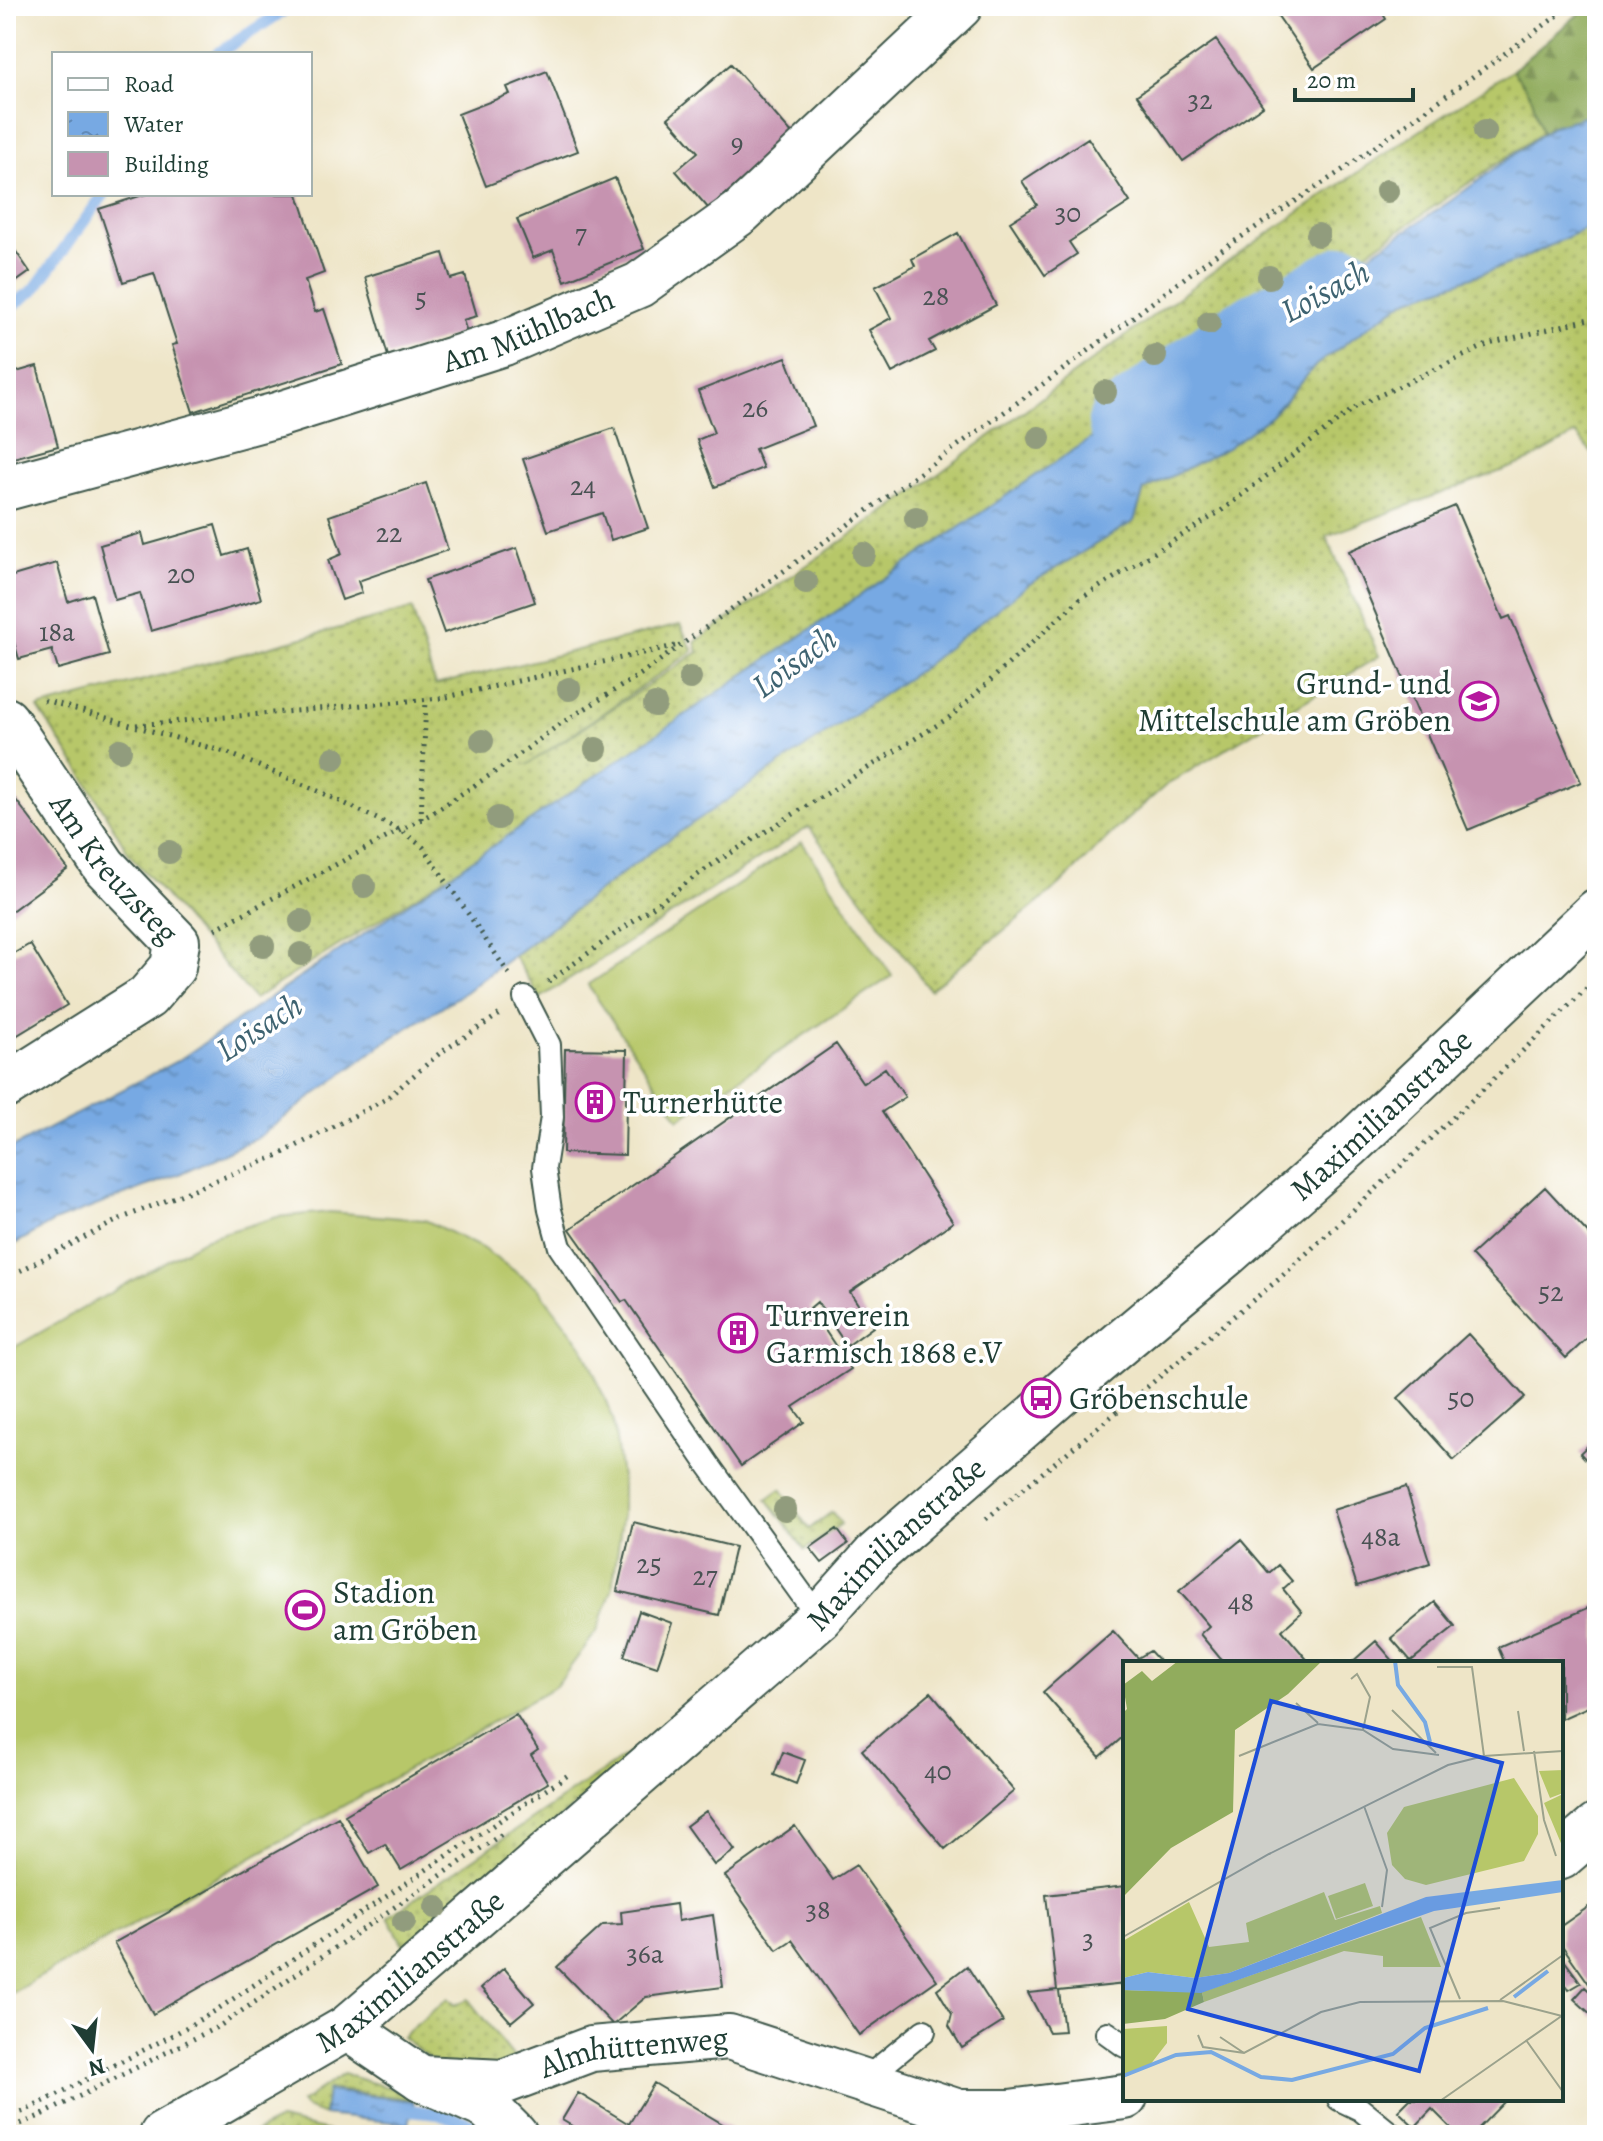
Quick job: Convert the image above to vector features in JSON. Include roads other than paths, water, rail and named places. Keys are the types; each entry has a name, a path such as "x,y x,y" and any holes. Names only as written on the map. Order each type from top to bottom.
{"street":[{"name":"Am Mühlbach","path":"6,488 277,415 504,343 639,285 741,212 960,6"},
{"name":"Am Kreuzsteg","path":"6,1086 147,997 173,967 177,942 104,866 22,709"},
{"name":"Maximilianstraße","path":"162,2135 347,2028 819,1618 876,1554 1348,1147 1597,911"},
{"path":"347,2028 421,2078 487,2107 515,2135"},
{"name":"Almhüttenweg","path":"421,2078 503,2082 591,2049 729,2037 862,2082 959,2123 1010,2112 1123,2097"}],"lane":[{"path":"525,998 549,1045 552,1117 544,1168 550,1210 560,1247 707,1463 819,1618"},
{"path":"862,2082 924,2031"},
{"path":"1107,2033 1123,2045"},
{"path":"1343,2101 1360,2109 1392,2135"}],"water":[{"path":"1597,113 1597,223 1520,260 1404,301 1316,365 1271,416 1227,448 1144,490 1134,521 1028,585 921,669 653,850 464,993 385,1042 260,1136 179,1174 54,1222 6,1249 6,1151 179,1060 1048,467 1449,202 1553,126"},
{"path":"327,2091 414,2101 409,2124 324,2115"}],"waterway":[{"path":"220,52 291,6"},
{"path":"6,310 34,290 103,196"},
{"name":"Loisach","path":"1123,422 1241,336 1345,280"},
{"path":"398,2109 438,2113 481,2127"}],"place":[{"name":"Grund- und Mittelschule am Gröben","path":"1479,701"},
{"name":"Turnerhütte","path":"595,1102"},
{"name":"Turnverein Garmisch 1868 e.V","path":"738,1333"},
{"name":"Gröbenschule","path":"1041,1398"},
{"name":"Stadion am Gröben","path":"305,1610"}]}
